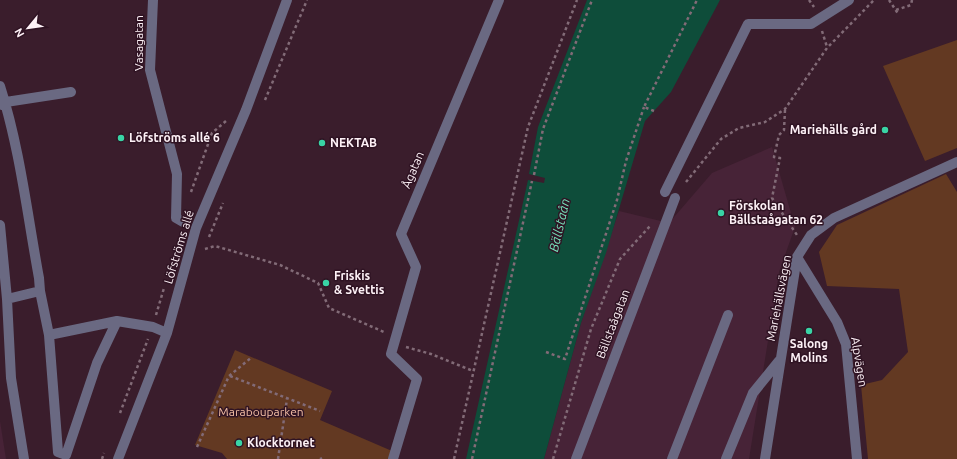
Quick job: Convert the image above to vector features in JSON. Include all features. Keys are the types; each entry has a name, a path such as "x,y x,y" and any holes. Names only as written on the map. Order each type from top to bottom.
{"street":[{"name":"Vasagatan","path":"153,0 150,70 177,174 176,218 183,222"},
{"name":"Löfströms allé","path":"118,459 167,333 196,228 246,110 287,0"},
{"name":"Ågatan","path":"393,459 417,379 391,354 416,267 401,234 499,0"},
{"path":"664,192 748,24 811,24 849,0"},
{"path":"0,86 24,189 40,291 49,335 58,452 66,455 97,363 117,321"},
{"path":"3,104 71,92"},
{"name":"Mariehällsvägen","path":"766,459 780,360 798,257 811,235 834,218 957,162"},
{"name":"Bällstaågatan","path":"576,459 675,198"},
{"path":"0,225 7,299 11,378 24,459"},
{"name":"Alpvägen","path":"798,257 837,322 846,344 858,459"},
{"path":"7,299 40,291"},
{"path":"672,459 728,315"},
{"path":"49,335 117,321 152,327 167,333"},
{"path":"726,459 753,393 780,360"}],"path":[{"path":"454,459 528,127 576,0"},
{"path":"534,175 543,129 592,0"},
{"path":"546,352 565,359 617,200 626,161 644,107 697,0"},
{"path":"675,198 721,138 739,128 765,122 785,109 827,48 874,0"},
{"path":"889,0 899,15"},
{"path":"896,10 911,5 912,0"},
{"path":"644,107 654,111"},
{"path":"785,109 784,130 779,135 774,157 780,158 772,198 804,247"},
{"path":"190,193 212,133 229,118"},
{"path":"472,459 532,181"},
{"path":"553,459 592,329 620,259 655,220"},
{"path":"205,249 215,246 280,265 318,283 329,308 384,332 404,346 431,354 473,371"},
{"path":"119,414 152,327 166,282"},
{"path":"197,447 229,376 252,357"},
{"path":"229,376 320,411"},
{"path":"278,459 287,399"},
{"path":"102,459 105,452"}],"shaded area":[{"path":"772,147 795,227 779,272 749,459 544,459 581,323 619,211 669,223 712,173"},
{"path":"0,421 6,459 0,459"}],"green space":[{"path":"957,40 957,148 925,161 883,66"},
{"path":"946,174 957,192 957,459 868,459 861,385 882,380 908,352 899,289 827,286 819,252 837,225"},
{"name":"Marabouparken","path":"235,350 332,391 320,420 392,451 390,459 227,459 222,453 195,445"}],"water":[{"name":"Bällstaån","path":"587,0 720,0 671,92 645,121 606,253 581,323 544,459 466,459 528,180 544,183 545,178 529,174 538,127"}],"place":[{"name":"Mariehälls gård","path":"885,130"},
{"name":"Löfströms allé 6","path":"121,138"},
{"name":"NEKTAB","path":"322,143"},
{"name":"Förskolan Bällstaågatan 62","path":"721,213"},
{"name":"Friskis & Svettis","path":"326,283"},
{"name":"Salong Molins","path":"809,331"},
{"name":"Klocktornet","path":"239,443"}]}
